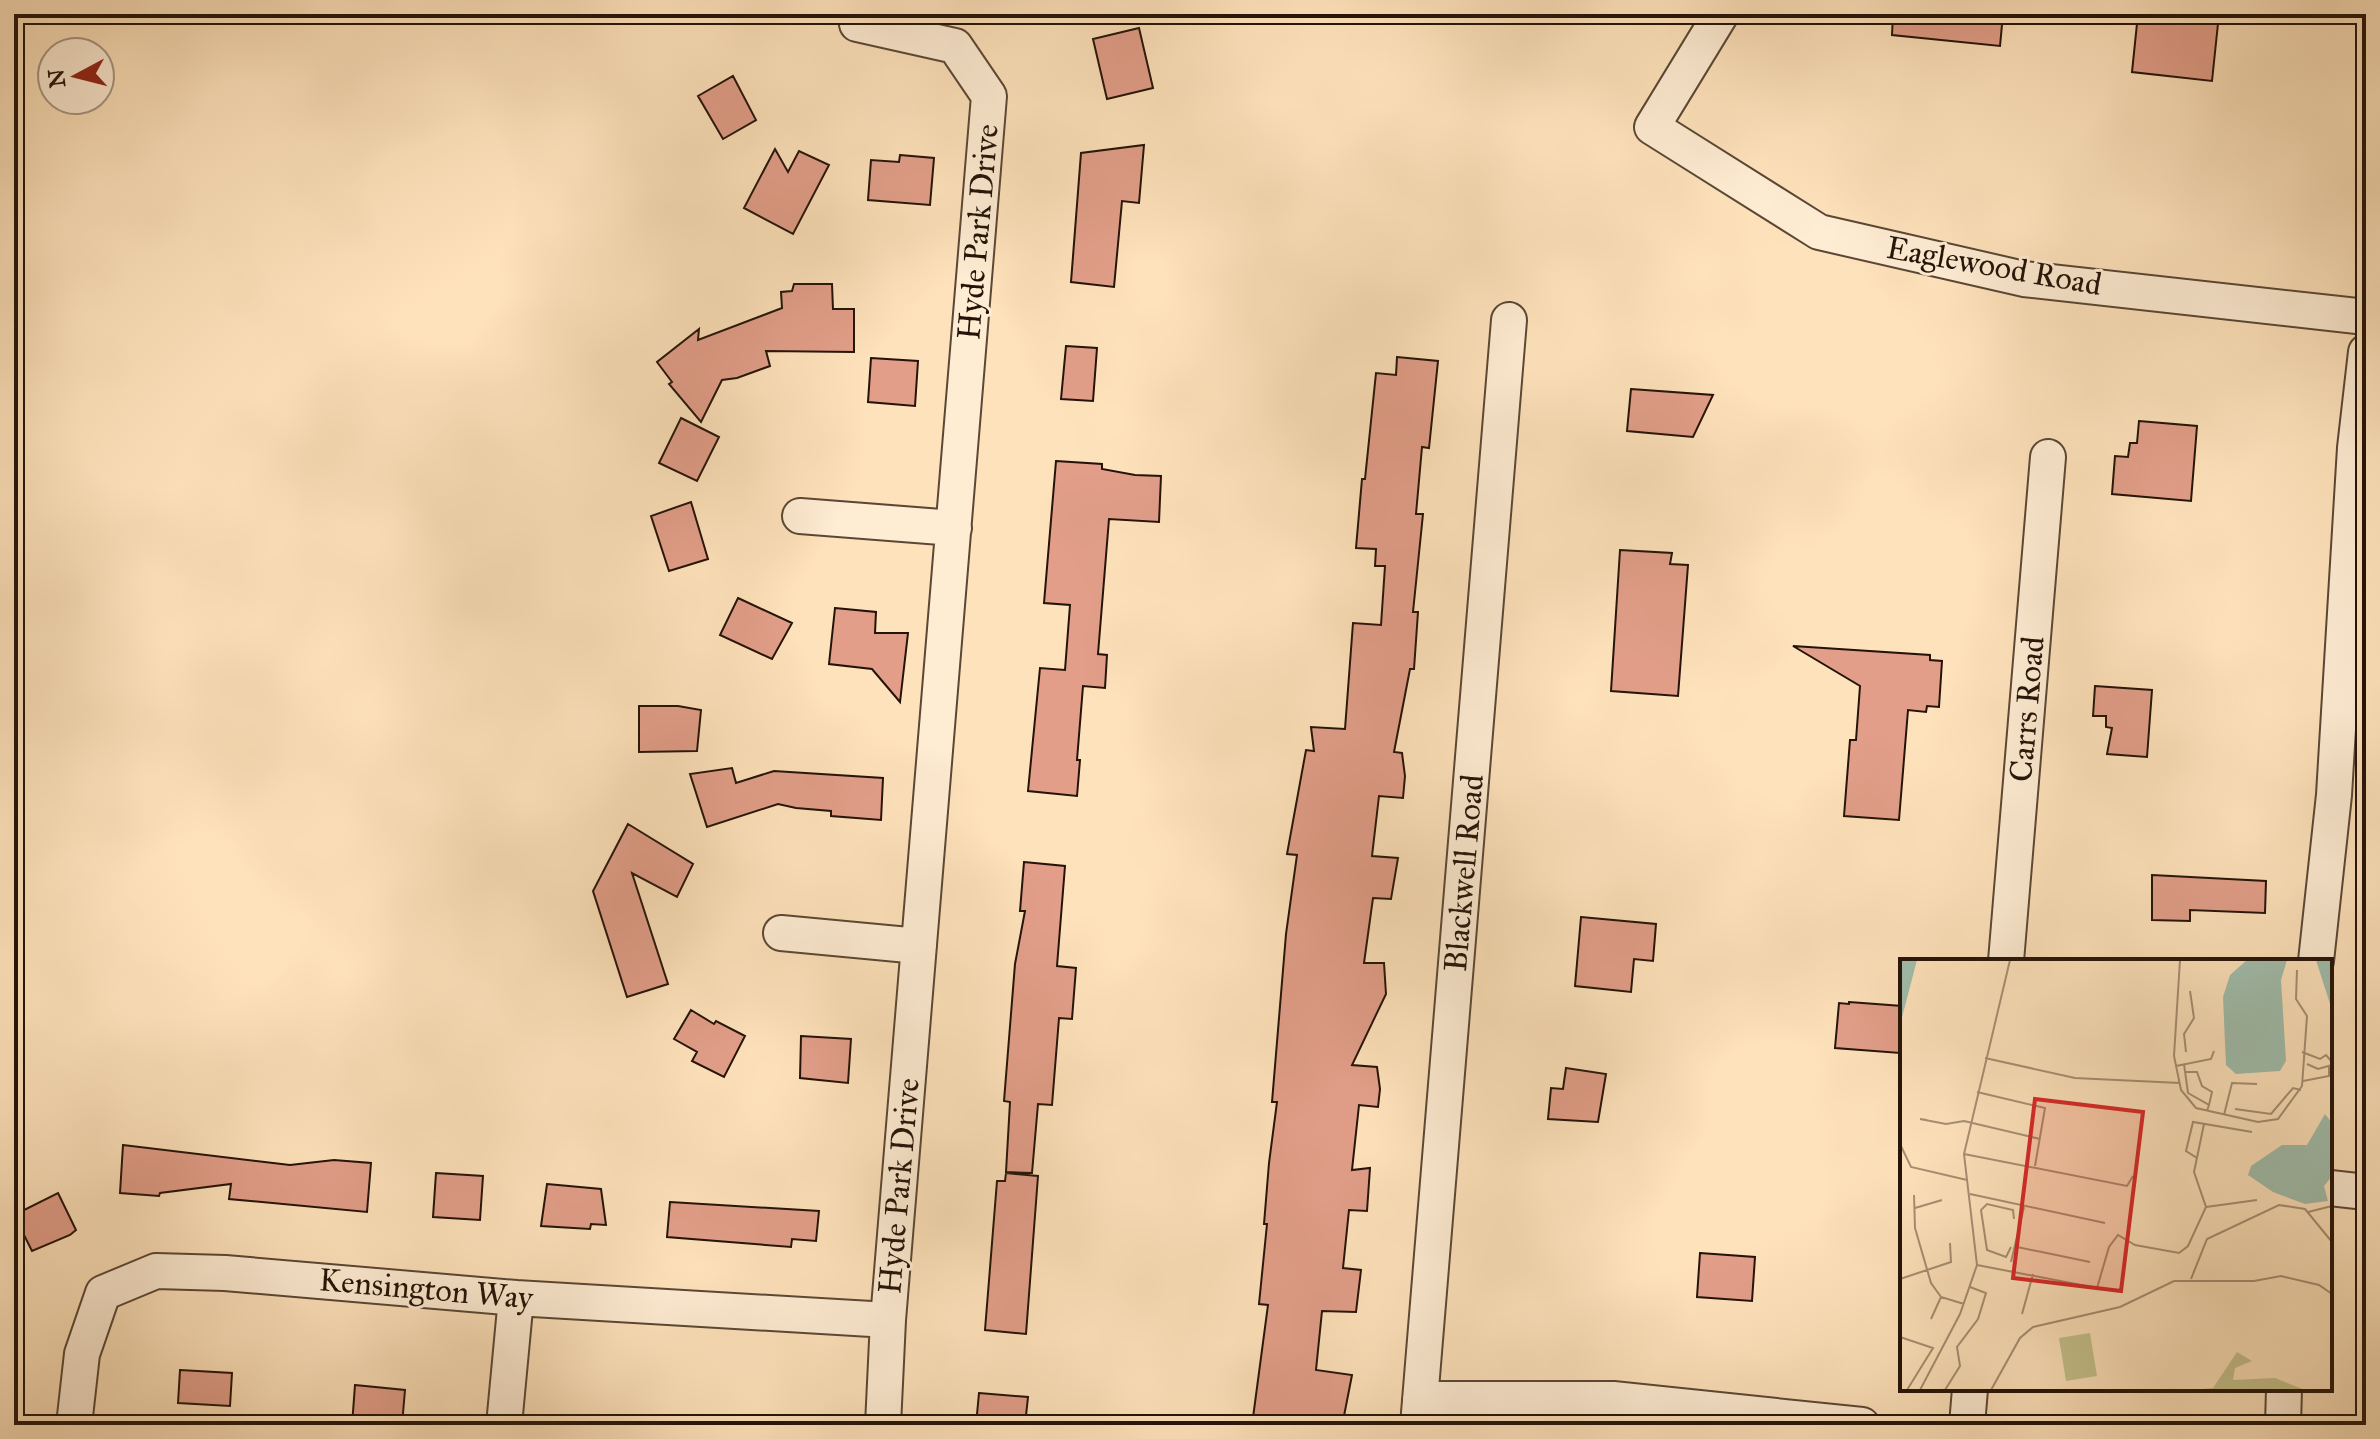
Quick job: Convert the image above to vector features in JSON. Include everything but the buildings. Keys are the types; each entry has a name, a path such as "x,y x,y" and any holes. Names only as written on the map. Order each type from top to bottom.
{"street":[{"name":"Eaglewood Road","path":"1721,14 1652,127 1819,232 2024,279 2366,317"},
{"name":"Hyde Park Drive","path":"857,24 955,46 989,96 888,1320 883,1425"},
{"name":"Blackwell Road","path":"1419,1412 1509,320"},
{"path":"2316,959 2334,795 2355,448 2366,352"},
{"name":"Carrs Road","path":"2006,959 2048,457"},
{"path":"800,516 954,528"},
{"path":"781,933 919,946"},
{"path":"2332,1188 2366,1192"},
{"name":"Kensington Way","path":"74,1425 82,1354 103,1293 156,1271 225,1273 516,1298 888,1320"},
{"path":"504,1425 516,1298"},
{"path":"1967,1425 1970,1391"},
{"path":"2283,1425 2284,1391"},
{"path":"1419,1412 1613,1399 1862,1425"}]}
